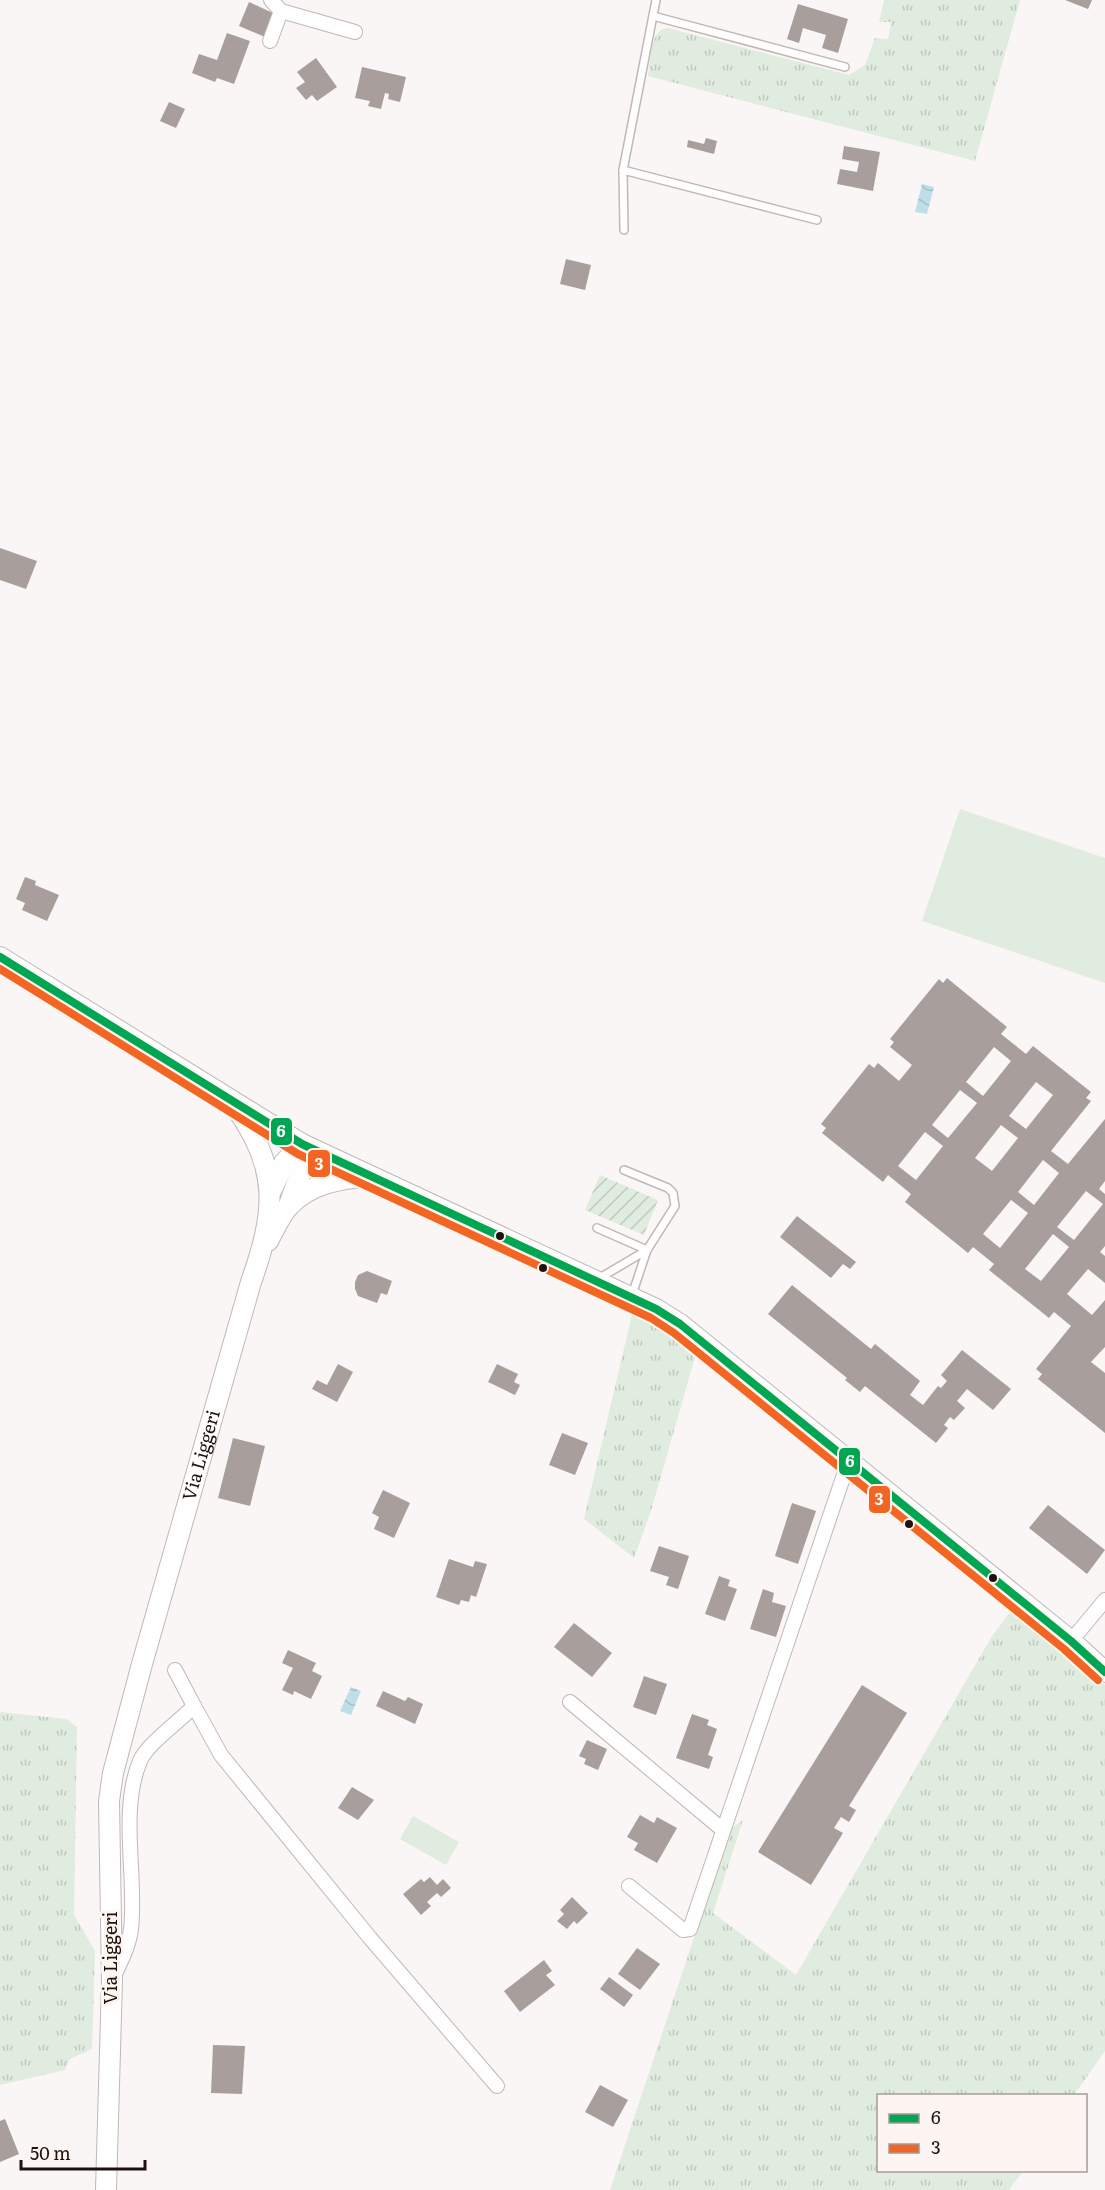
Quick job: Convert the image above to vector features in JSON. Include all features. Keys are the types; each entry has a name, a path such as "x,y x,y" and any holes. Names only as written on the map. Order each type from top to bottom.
{"main road":[{"path":"0,957 302,1144 631,1298 680,1324 1071,1641 1105,1672"},
{"path":"231,1101 250,1127 263,1154 271,1191"},
{"path":"263,1248 271,1191 284,1163 302,1144"},
{"path":"263,1248 289,1205 302,1169 302,1144"},
{"path":"289,1205 312,1189 337,1179 368,1175"},
{"name":"Via Liggeri","path":"106,2190 112,1981 109,1801 113,1773 124,1727 251,1282 263,1248"}],"street":[{"path":"271,0 282,11 355,32"},
{"path":"270,41 282,11"},
{"path":"629,1886 683,1930 690,1929 849,1460"},
{"path":"1071,1641 1105,1600"},
{"path":"175,1670 221,1755 370,1938 497,2086"},
{"path":"570,1702 723,1830"},
{"path":"112,1981 125,1952 130,1929 132,1804 135,1779 141,1759 148,1749 194,1706"}],"lane":[{"path":"624,230 623,170 656,0"},
{"path":"653,16 845,67"},
{"path":"623,170 817,220"},
{"path":"624,1170 668,1188 673,1193 675,1206 647,1250 631,1298"},
{"path":"597,1228 647,1250"},
{"path":"595,1281 647,1250"}],"green space":[{"path":"884,0 1020,0 975,161 648,76 654,40 657,34 668,28 849,75 865,65 875,38 888,39 891,22 879,22"},
{"path":"960,809 1105,858 1105,983 922,921"},
{"path":"600,1175 658,1200 644,1235 585,1210"},
{"path":"633,1310 673,1332 697,1350 651,1511 634,1558 584,1519"},
{"path":"1014,1607 1105,1685 1105,2051 1075,2094 877,2094 877,2172 1022,2172 1009,2190 610,2190 730,1829 743,1820 713,1913 796,1975 992,1636"},
{"path":"0,1712 66,1719 77,1727 74,1915 95,1951 92,2049 70,2059 65,2070 0,2085"},
{"path":"413,1816 459,1842 446,1865 400,1839"}],"water":[{"path":"922,184 934,187 927,214 915,212"},
{"path":"351,1687 361,1691 351,1715 340,1711"}],"building":[{"path":"1065,0 1092,0 1088,9"},
{"path":"249,2 275,14 265,37 239,26"},
{"path":"798,4 848,19 838,53 822,48 826,35 803,28 799,43 787,39"},
{"path":"227,33 250,41 234,84 217,78 215,82 192,73 199,54 217,60"},
{"path":"316,58 337,87 317,101 312,95 306,100 296,88 305,82 297,72"},
{"path":"362,67 406,77 400,102 388,99 389,94 385,93 381,109 368,106 370,101 355,98"},
{"path":"169,102 185,109 176,128 160,121"},
{"path":"706,138 717,141 714,154 687,147 688,140 704,144"},
{"path":"844,146 880,152 873,191 837,184 840,169 857,172 859,162 842,159"},
{"path":"566,259 591,265 585,290 560,284"},
{"path":"0,548 37,561 26,589 0,580"},
{"path":"25,877 36,881 35,885 59,895 47,921 22,910 25,903 16,899"},
{"path":"947,978 1007,1027 1001,1034 1026,1054 1033,1046 1091,1092 1086,1098 1091,1101 1051,1151 1068,1164 1105,1119 1105,1181 1099,1189 1105,1194 1105,1246 1100,1252 1105,1256 1105,1283 1088,1269 1067,1294 1092,1315 1105,1300 1105,1347 1091,1362 1105,1373 1105,1433 1038,1379 1042,1374 1036,1369 1071,1326 1054,1312 1049,1318 989,1270 994,1264 973,1247 968,1253 905,1202 911,1194 888,1175 883,1182 822,1133 826,1128 821,1124 869,1064 874,1068 878,1063 899,1081 912,1065 890,1047 894,1042 890,1039 939,979 943,983","holes":["994,1047 1011,1061 983,1096 966,1082","1036,1082 1053,1095 1026,1129 1009,1116","960,1090 977,1103 948,1138 932,1125","1001,1125 1018,1138 992,1171 975,1158","925,1132 943,1146 916,1180 898,1166","1043,1160 1059,1173 1034,1205 1018,1192","1086,1191 1103,1204 1074,1240 1057,1227","1011,1200 1028,1213 1000,1248 983,1234","1053,1234 1069,1247 1041,1281 1025,1269"]},
{"path":"797,1216 856,1262 850,1269 843,1264 831,1278 780,1237"},
{"path":"367,1271 392,1281 387,1295 381,1293 377,1303 358,1296 355,1289 358,1275"},
{"path":"792,1285 871,1349 875,1344 920,1381 910,1395 923,1405 938,1386 941,1388 947,1381 941,1375 962,1350 1011,1389 993,1410 967,1389 957,1401 965,1408 954,1420 950,1417 944,1425 948,1428 936,1443 865,1386 860,1392 845,1380 847,1378 768,1314"},
{"path":"338,1364 353,1372 337,1402 312,1389 317,1380 327,1385"},
{"path":"497,1364 518,1374 514,1382 520,1385 515,1395 488,1382"},
{"path":"562,1433 588,1443 575,1475 549,1465"},
{"path":"233,1438 265,1446 250,1506 218,1498"},
{"path":"383,1490 410,1503 394,1538 374,1529 379,1517 372,1513"},
{"path":"792,1503 816,1511 798,1564 775,1556"},
{"path":"1048,1505 1105,1550 1087,1574 1029,1528"},
{"path":"659,1546 689,1556 678,1589 666,1585 669,1577 650,1571"},
{"path":"449,1559 473,1567 475,1561 487,1564 476,1597 471,1595 469,1602 461,1600 459,1605 436,1597"},
{"path":"719,1576 730,1580 728,1586 737,1589 725,1621 705,1614"},
{"path":"763,1589 774,1593 772,1602 786,1606 776,1637 750,1629"},
{"path":"574,1623 612,1653 592,1677 554,1647"},
{"path":"288,1650 316,1663 312,1671 322,1676 311,1699 294,1691 293,1695 282,1690 293,1668 282,1663"},
{"path":"644,1676 667,1684 656,1715 633,1707"},
{"path":"862,1685 907,1713 849,1806 856,1810 849,1822 841,1817 834,1828 843,1833 811,1885 758,1852"},
{"path":"383,1691 405,1701 408,1697 423,1704 415,1724 376,1706"},
{"path":"692,1714 709,1720 707,1725 717,1729 708,1755 713,1757 709,1769 676,1758"},
{"path":"587,1740 607,1749 598,1770 584,1764 586,1759 579,1756"},
{"path":"352,1787 374,1800 358,1820 338,1808"},
{"path":"640,1815 654,1823 657,1817 677,1828 657,1863 634,1850 638,1843 627,1837"},
{"path":"430,1877 437,1885 443,1879 451,1888 441,1897 437,1893 427,1902 431,1906 421,1915 403,1894 421,1879 424,1882"},
{"path":"572,1897 588,1913 577,1924 574,1921 567,1929 557,1921 564,1914 560,1910"},
{"path":"637,1948 660,1964 640,1990 618,1974"},
{"path":"544,1960 552,1971 546,1975 555,1985 520,2012 504,1991"},
{"path":"609,1977 633,1995 624,2007 600,1989"},
{"path":"213,2045 245,2046 242,2094 211,2093"},
{"path":"600,2085 628,2100 613,2127 585,2112"},
{"path":"5,2119 19,2154 0,2162 0,2121"}],"transit line":[{"name":"6","path":"0,957 302,1144 656,1309 680,1324 1071,1641 1105,1672"},
{"name":"3","path":"0,969 298,1154 651,1318 674,1333 1064,1649 1098,1680"}]}
